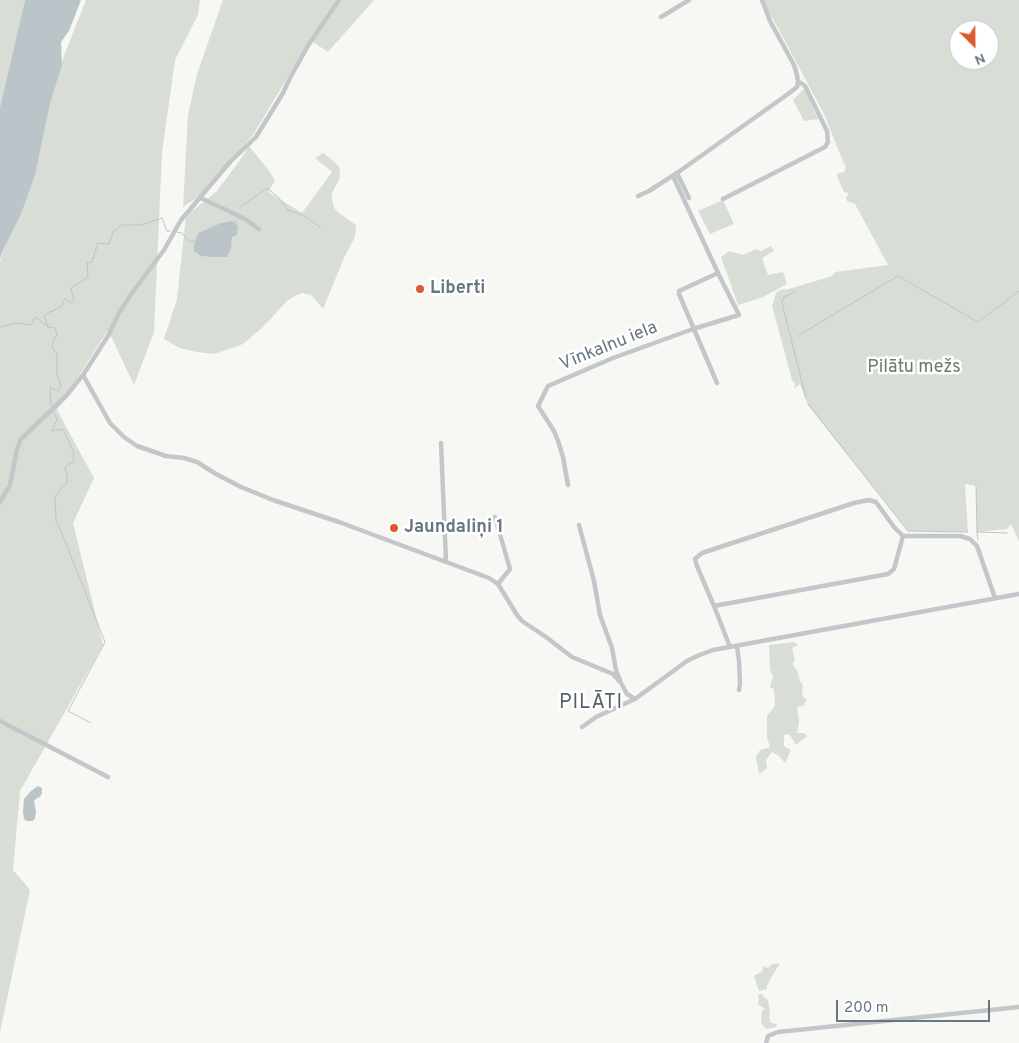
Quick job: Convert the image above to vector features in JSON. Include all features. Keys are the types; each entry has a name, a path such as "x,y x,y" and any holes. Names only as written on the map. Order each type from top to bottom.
{"street":[{"path":"0,502 10,485 21,439 66,396 83,375 108,336 119,313 164,250 181,220 231,162 256,137 283,93 309,44 339,0"},
{"path":"661,17 690,0"},
{"path":"638,196 675,174 788,94 796,86 798,82 794,65 770,21 762,0"},
{"path":"723,199 825,147 828,142 827,131 805,86 798,82"},
{"path":"675,174 689,198"},
{"path":"675,174 718,273 680,291 679,294 717,383"},
{"path":"201,198 245,219 259,230"},
{"name":"Vīnkalnu iela","path":"568,485 558,441 538,406 548,386 613,358 693,329 739,315 718,273"},
{"path":"83,375 110,423 124,437 137,446 166,456 197,462 241,487 273,500 339,522 489,578 498,584 522,621 572,657 613,674 621,683"},
{"path":"441,443 446,561"},
{"path":"730,647 695,559 702,553 854,503 869,500 876,502 903,536 960,536 970,539 977,546 995,598"},
{"path":"495,517 510,569 498,584"},
{"path":"579,525 594,581 600,616 612,648 616,670 627,694 634,699"},
{"path":"714,606 888,574 894,569 903,536"},
{"path":"582,727 596,717 634,699 687,661 713,650 1019,594"},
{"path":"737,646 739,690"},
{"path":"0,722 108,777"},
{"path":"766,1043 768,1036 778,1032 1019,1006"}],"green space":[{"path":"0,0 25,0 0,107"},
{"path":"86,0 200,0 198,15 175,60 162,153 154,332 134,385 108,330 57,410 94,478 73,523 103,645 20,791 13,870 30,890 0,1032 0,262 50,91"},
{"path":"223,0 374,0 328,52 310,40 253,135 201,195 183,207 188,115 197,74"},
{"name":"Pilātu mežs","path":"764,0 1019,0 1019,541 1011,524 1007,529 977,532 976,486 965,484 968,532 908,531 808,405 800,384 794,389 795,384 792,380 772,306 776,293 780,290 832,276 835,272 888,265 855,204 847,201 846,198 849,193 844,192 837,176 837,174 844,173 846,165 824,114"},
{"path":"804,89 818,119 804,121 793,100"},
{"path":"249,146 275,181 268,192 302,213 332,172 315,158 323,153 334,161 339,167 340,173 339,180 332,193 334,208 356,225 355,237 344,258 323,309 311,295 302,293 288,300 262,328 243,344 215,354 180,348 164,339 177,299 186,216 217,191"},
{"path":"723,200 734,224 710,234 698,211"},
{"path":"771,246 774,251 762,258 768,275 783,272 787,284 763,297 738,305 721,257 729,251 743,255 756,249 761,251"},
{"path":"795,642 798,645 792,648 795,660 792,664 797,670 803,686 802,694 807,700 803,706 797,707 799,722 797,733 804,733 807,736 796,745 789,734 784,735 784,746 791,750 785,763 772,752 766,760 767,768 759,774 756,757 760,750 770,747 767,737 767,716 775,706 774,689 770,687 773,676 770,670 769,645"},
{"path":"780,963 767,989 759,991 754,976 762,972 763,966 768,968 772,964"},
{"path":"762,994 768,1000 769,1018 771,1023 777,1024 776,1027 767,1029 761,1022 762,1011 765,1009 758,1004 758,995"}],"shaded area":[{"path":"25,0 81,0 69,31 61,42 62,65 50,103 35,175 21,214 0,259 0,107"},
{"path":"232,221 238,226 237,235 232,237 231,249 227,257 201,256 194,251 198,233 221,223"},
{"path":"38,786 42,788 42,793 34,801 35,818 33,821 27,821 24,819 23,812 24,799"}],"waterway":[{"path":"239,208 267,188 279,198 288,210 303,215 320,227"},
{"path":"0,327 17,323 31,325 36,317 48,327 44,316 61,307 65,298 70,303 74,301 71,288 88,277 87,263 92,262 98,243 109,244 113,232 122,225 141,225 162,218 167,231 170,231"},
{"path":"235,224 237,220"},
{"path":"177,232 182,233 189,242 198,240"},
{"path":"799,335 898,276 978,322 1019,291"},
{"path":"795,292 784,297 782,303 806,398"},
{"path":"48,327 55,328 57,335 52,347 57,354 57,375 61,386 58,391 50,387 51,405"},
{"path":"808,404 908,531 968,532"},
{"path":"53,411 57,419 52,431 63,429 74,453 73,462 65,467 67,483 55,497 56,520 105,642 68,711 91,723"},
{"path":"976,486 978,540"},
{"path":"977,532 1007,533"}],"place":[{"name":"Liberti","path":"420,289"},
{"name":"Jaundaliņi 1","path":"394,528"}],"district":[{"name":"PILĀTI","path":"591,704"}]}
